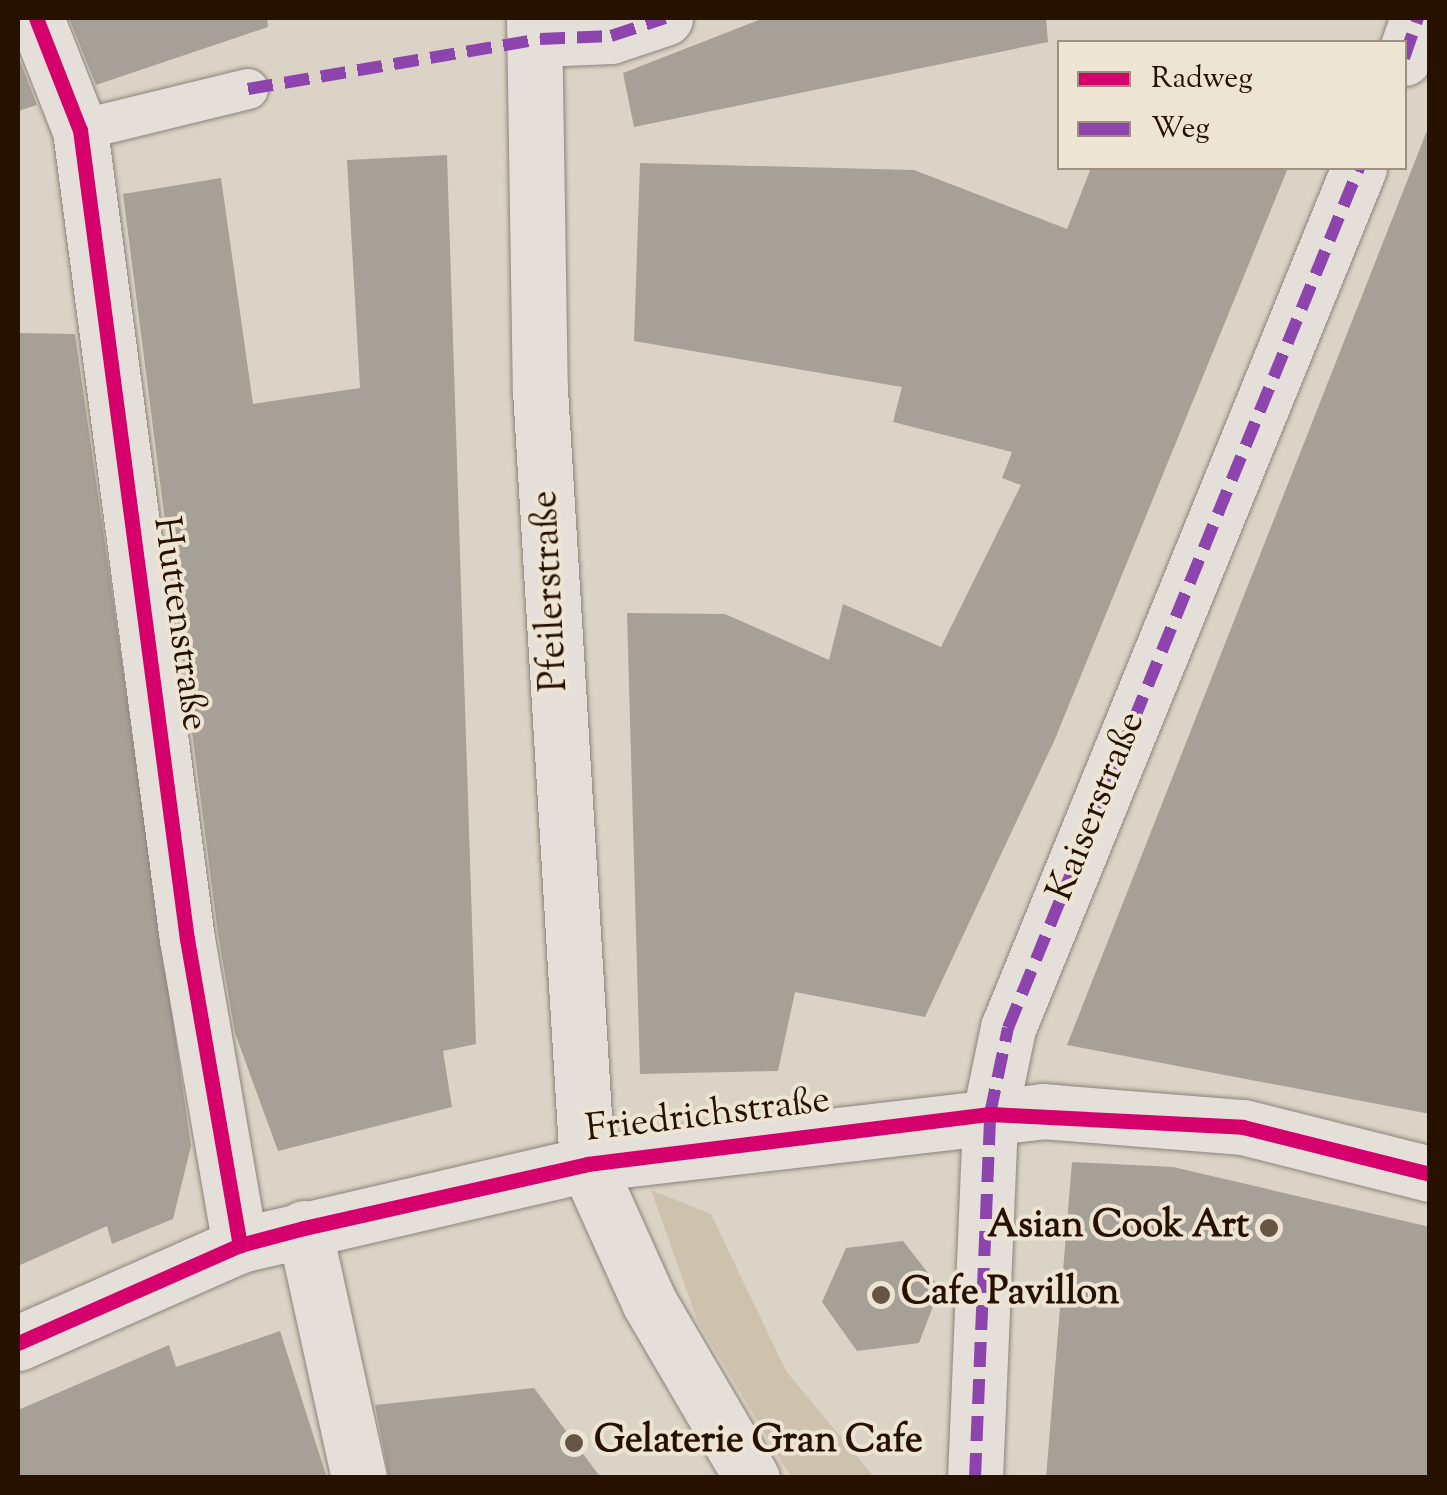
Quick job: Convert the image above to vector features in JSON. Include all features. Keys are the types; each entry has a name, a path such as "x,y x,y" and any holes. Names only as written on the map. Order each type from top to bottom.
{"street":[{"name":"Huttenstraße","path":"36,18 80,130 187,939 240,1245"},
{"path":"537,28 610,36 665,18"},
{"path":"1407,49 1418,18"},
{"name":"Pfeilerstraße","path":"537,28 540,390 588,1164"},
{"name":"Kaiserstraße","path":"974,1478 990,1114 1008,1028 1358,170"},
{"name":"Friedrichstraße","path":"18,1343 240,1245 304,1228 588,1164 990,1114 1244,1127 1430,1174"},
{"path":"588,1164 650,1302 752,1478"},
{"path":"304,1228 358,1478"}],"lane":[{"path":"80,130 248,89"}],"shaded area":[{"path":"651,1190 711,1214 786,1371 874,1477 791,1477 698,1322"}],"building":[{"path":"69,18 267,18 268,27 96,85"},
{"path":"764,18 1046,18 1048,42 634,127 623,73"},
{"path":"18,56 37,105 18,111"},
{"path":"1430,123 1430,1114 1067,1045"},
{"path":"447,155 476,1044 443,1051 452,1107 278,1151 235,1033 218,934 123,194 221,178 253,404 360,388 347,160"},
{"path":"640,163 914,170 1067,229 1090,170 1287,170 1055,739 925,1017 795,992 778,1071 640,1074 627,613 725,614 829,660 843,604 941,647 1021,485 1002,478 1012,452 893,422 902,387 634,341"},
{"path":"18,333 75,334 191,1146 173,1219 112,1244 107,1226 18,1266"},
{"path":"1072,1162 1173,1167 1430,1227 1430,1478 1046,1478"},
{"name":"Cafe Pavillon","path":"903,1241 940,1288 919,1343 857,1351 822,1302 846,1248"},
{"path":"280,1331 327,1478 18,1478 18,1410 169,1345 176,1367"},
{"path":"534,1388 601,1478 389,1478 375,1405"}],"marked path":[{"path":"248,89 540,39 611,36 665,18"},
{"path":"1407,49 1418,18"},
{"path":"975,1478 990,1114 1008,1028 1358,170"}],"cycle path":[{"path":"36,18 80,130 187,939 240,1245"},
{"path":"18,1343 240,1245 304,1228 587,1164 990,1114 1243,1127 1430,1174"}],"place":[{"name":"Asian Cook Art","path":"1269,1228"},
{"name":"Cafe Pavillon","path":"881,1295"},
{"name":"Gelaterie Gran Cafe","path":"574,1443"}]}
